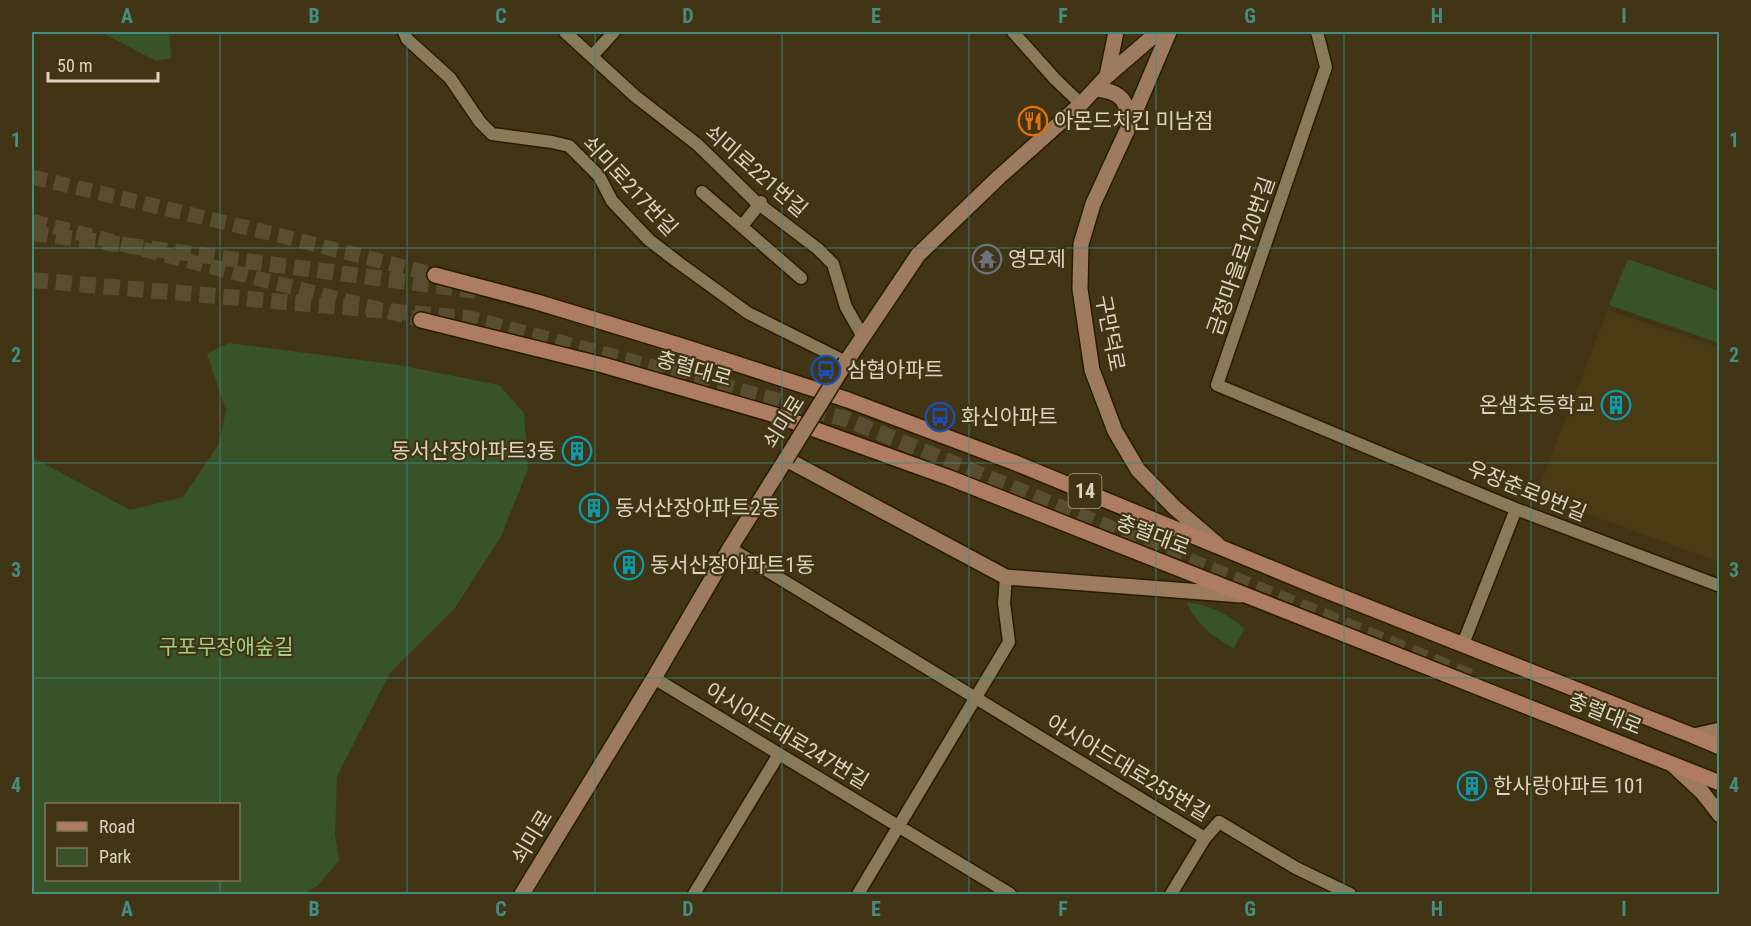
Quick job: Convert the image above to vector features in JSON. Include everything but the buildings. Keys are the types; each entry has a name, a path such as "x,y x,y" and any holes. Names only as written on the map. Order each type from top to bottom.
{"main road":[{"path":"1107,76 1116,32"},
{"name":"쇠미로","path":"522,894 654,678 730,548 846,362 918,255 999,177 1081,104 1107,76 1158,32"},
{"name":"구만덕로","path":"1169,32 1093,204 1082,244 1080,289 1092,370 1115,431 1138,470 1175,508 1217,544"},
{"path":"1095,89 1110,90 1120,97 1128,109 1129,126"},
{"name":"충렬대로","path":"435,276 537,302 848,400 1013,462 1317,587 1719,747"},
{"name":"충렬대로","path":"421,320 603,365 775,415 950,478 1719,783"},
{"path":"786,459 1006,577 1250,596"},
{"path":"1694,736 1719,730"},
{"path":"1673,765 1702,792 1719,815"}],"street":[{"name":"쇠미로217번길","path":"404,32 407,39 450,78 480,122 492,134 569,146 599,176 612,201 649,240 748,312 846,362"},
{"name":"쇠미로221번길","path":"565,32 635,96 698,145 760,203 818,249 833,264 846,307 863,337"},
{"path":"592,56 614,32"},
{"path":"1013,32 1081,104"},
{"name":"금정마을로120번길","path":"1317,32 1326,67 1217,385 1322,428"},
{"path":"702,192 801,278"},
{"path":"742,226 760,203"},
{"name":"우장춘로9번길","path":"1322,428 1516,509 1719,586"},
{"path":"1463,644 1516,509"},
{"name":"아시아드대로255번길","path":"730,548 1205,838 1219,822 1296,868 1350,894"},
{"path":"858,894 1009,642 1004,603 1006,577"},
{"name":"아시아드대로247번길","path":"654,678 1010,894"},
{"path":"694,894 779,754"},
{"path":"1171,894 1205,838"}],"shaded area":[{"path":"1608,310 1719,348 1719,562 1536,495"}],"green space":[{"path":"101,32 169,32 171,58 156,61"},
{"path":"1628,259 1719,291 1719,343 1609,305"},
{"name":"구포무장애숲길","path":"229,343 399,365 499,385 524,413 528,469 501,536 455,608 390,673 337,776 335,834 339,861 317,886 303,894 32,894 32,457 130,510 183,497 219,444 226,410 207,354"},
{"path":"1187,603 1203,605 1218,611 1244,629 1234,648 1206,630"}],"tunnel":[{"path":"32,177 435,275"},
{"path":"32,221 421,320"},
{"path":"32,233 477,291"},
{"path":"32,280 468,318 846,419 1476,679"}],"place":[{"name":"아몬드치킨 미남점","path":"1033,121"},
{"name":"영모제","path":"987,259"},
{"name":"삼협아파트","path":"826,370"},
{"name":"온샘초등학교","path":"1616,405"},
{"name":"화신아파트","path":"940,417"},
{"name":"동서산장아파트3동","path":"577,451"},
{"name":"동서산장아파트2동","path":"594,508"},
{"name":"동서산장아파트1동","path":"629,565"},
{"name":"한사랑아파트 101","path":"1472,786"}]}
